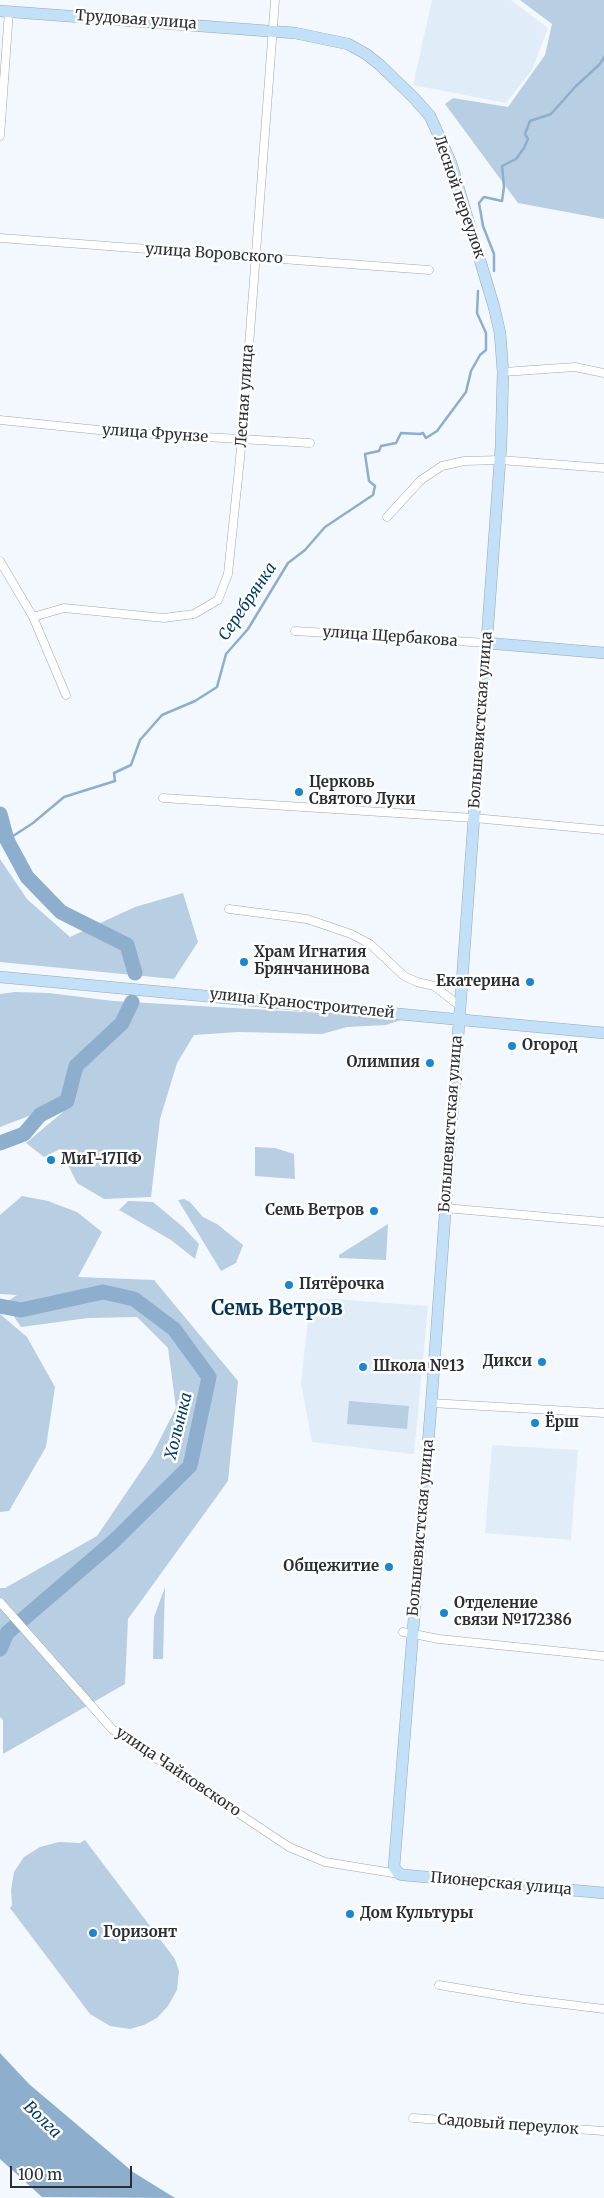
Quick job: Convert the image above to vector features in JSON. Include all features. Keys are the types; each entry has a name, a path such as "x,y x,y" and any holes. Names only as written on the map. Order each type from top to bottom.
{"street":[{"name":"Лесная улица","path":"33,617 64,608 164,618 194,614 218,600 228,574 242,439 254,257 276,0"},
{"name":"Трудовая улица","path":"6,7 273,31"},
{"path":"0,136 6,7"},
{"name":"Лесной переулок","path":"273,31 331,39 348,44 380,65 430,116 451,163 491,297 500,333 503,372"},
{"name":"улица Воровского","path":"0,238 428,270"},
{"path":"503,372 575,367 604,373"},
{"name":"Большевистская улица","path":"399,1874 394,1867 407,1633 431,1403 500,460 503,372"},
{"name":"улица Фрунзе","path":"0,420 118,432 310,443"},
{"path":"387,517 420,480 442,466 464,461 500,460 604,468"},
{"path":"0,561 33,617 66,695"},
{"name":"улица Щербакова","path":"295,631 487,643 604,653"},
{"path":"163,798 474,818 604,830"},
{"path":"228,909 307,919 350,934 370,944 404,976 417,982 434,986 460,1006"},
{"name":"улица Краностроителей","path":"0,977 604,1033"},
{"path":"0,982 29,980"},
{"path":"445,1208 604,1222"},
{"path":"431,1403 604,1414"},
{"name":"улица Чайковского","path":"0,1602 112,1729 281,1841 325,1862 399,1874"},
{"path":"407,1633 468,1642 604,1656"},
{"name":"Пионерская улица","path":"399,1874 604,1894"},
{"path":"439,1985 523,1999 604,2009"},
{"name":"Садовый переулок","path":"412,2118 604,2131"}],"shaded area":[{"path":"432,0 511,0 548,28 532,70 506,103 413,85"},
{"path":"520,0 604,0 604,219 518,203 445,104 453,98 508,107 545,55 552,24"},
{"path":"0,859 27,899 70,937 135,907 183,893 198,942 174,979 0,962"},
{"path":"15,992 49,993 113,1001 407,1018 386,1025 347,1027 322,1034 238,1032 194,1035 177,1063 160,1119 151,1197 104,1199 77,1183 60,1149 44,1157 26,1143 63,1112 78,1081 75,1061 64,1097 29,1116 0,1127 0,994"},
{"path":"255,1147 275,1148 294,1154 295,1179 255,1176"},
{"path":"22,1196 48,1201 77,1212 102,1232 78,1277 154,1280 238,1381 228,1481 128,1619 125,1684 3,1754 3,1720 0,1717 0,1588 5,1588 97,1536 152,1455 176,1408 168,1348 137,1317 88,1318 21,1327 5,1303 17,1295 0,1294 0,1215"},
{"path":"184,1199 190,1202 203,1217 217,1224 243,1245 236,1263 221,1271 178,1200"},
{"path":"128,1201 153,1202 183,1227 199,1244 195,1259 171,1240 119,1210"},
{"path":"388,1224 386,1260 339,1258 339,1255"},
{"name":"Школа №13","path":"334,1299 428,1306 414,1454 312,1442 301,1383 310,1301"},
{"path":"0,1314 27,1337 55,1387 46,1447 9,1511 0,1512"},
{"path":"349,1401 409,1406 407,1429 347,1424"},
{"path":"492,1445 578,1450 571,1540 485,1533"},
{"path":"165,1587 163,1659 153,1659 154,1617"},
{"name":"Горизонт","path":"85,1840 175,1959 179,1971 177,1990 168,2006 157,2018 144,2025 130,2029 110,2026 90,2014 10,1908 12,1905 11,1890 14,1872 24,1857 40,1847 59,1842 80,1843"}],"water":[{"name":"Волга","path":"0,2053 29,2084 133,2172 175,2198 42,2197 0,2159"}],"waterway":[{"path":"494,271 494,254 483,226 479,203 484,197 502,201 504,187 502,166 516,159 524,148 528,139 525,134 530,121 551,114 576,86 600,64 604,57"},
{"name":"Серебрянка","path":"7,840 33,823 64,797 115,781 114,773 131,765 140,740 162,715 195,701 217,687 226,654 248,629 288,563 305,550 325,527 373,495 375,486 369,481 365,454 379,451 381,446 396,443 401,433 423,433 426,438 437,431 466,392 471,371 480,355 486,350 486,333 477,313 478,291"},
{"name":"Холынка","path":"0,814 7,840 27,877 61,912 127,945 135,973"},
{"name":"Холынка","path":"0,1143 24,1134 40,1115 67,1101 76,1066 122,1023 132,1002"},
{"name":"Холынка","path":"0,1306 21,1310 103,1292 134,1299 174,1329 209,1377 190,1466 114,1541 7,1633 0,1649"}],"place":[{"name":"Церковь Святого Луки","path":"299,792"},
{"name":"Храм Игнатия Брянчанинова","path":"244,962"},
{"name":"Екатерина","path":"530,982"},
{"name":"Огород","path":"512,1046"},
{"name":"Олимпия","path":"430,1063"},
{"name":"МиГ-17ПФ","path":"51,1160"},
{"name":"Семь Ветров","path":"374,1211"},
{"name":"Пятёрочка","path":"289,1285"},
{"name":"Дикси","path":"542,1362"},
{"name":"Школа №13","path":"363,1367"},
{"name":"Ёрш","path":"535,1423"},
{"name":"Общежитие","path":"389,1567"},
{"name":"Отделение связи №172386","path":"444,1613"},
{"name":"Дом Культуры","path":"350,1914"},
{"name":"Горизонт","path":"93,1933"}],"district":[{"name":"Семь Ветров","path":"277,1309"}]}
